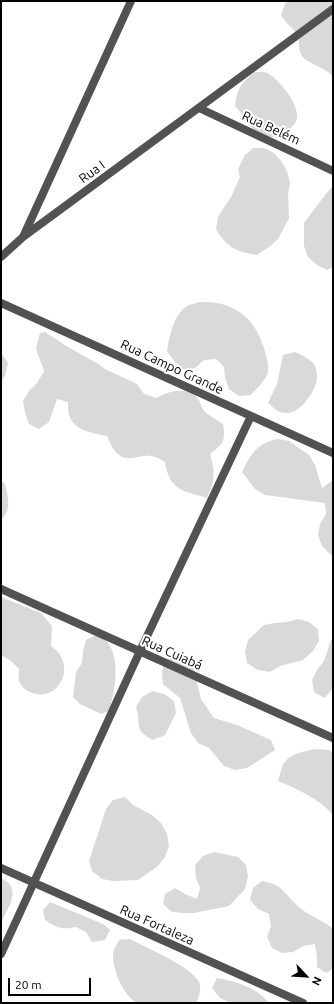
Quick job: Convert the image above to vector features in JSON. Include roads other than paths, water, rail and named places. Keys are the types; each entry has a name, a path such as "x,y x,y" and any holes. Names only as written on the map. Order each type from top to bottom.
{"street":[{"path":"23,237 130,1"},
{"name":"Rua I","path":"1,257 23,237 333,9"},
{"name":"Rua Belém","path":"199,108 333,171"},
{"name":"Rua Campo Grande","path":"1,302 333,453"},
{"path":"1,954 140,651 251,416"},
{"name":"Rua Cuiabá","path":"1,589 333,738"},
{"name":"Rua Fortaleza","path":"1,868 303,1003"}]}
